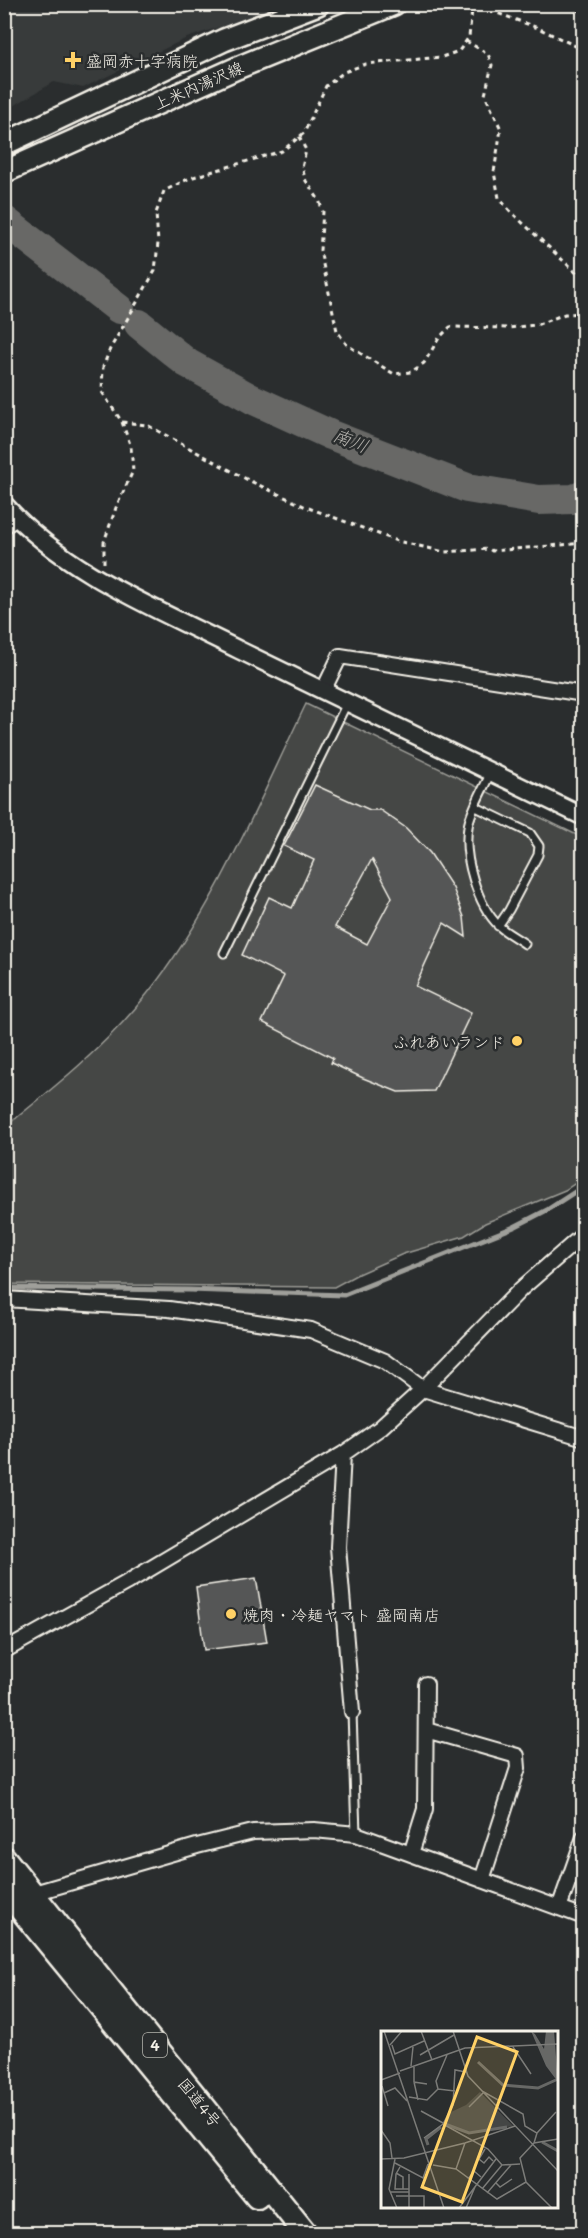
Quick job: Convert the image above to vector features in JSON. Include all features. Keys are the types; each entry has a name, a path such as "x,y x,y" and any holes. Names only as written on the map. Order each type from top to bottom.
{"highway":[{"name":"国道4号","path":"4,1858 306,2234"},
{"name":"国道4号","path":"4,1889 286,2234"}],"main road":[{"name":"上米内湯沢線","path":"4,144 224,40 318,4"},
{"name":"上米内湯沢線","path":"4,172 237,68 394,4"}],"street":[{"path":"4,504 11,522 105,583 584,817"},
{"path":"323,691 340,656 584,694"},
{"path":"4,1651 126,1583 343,1454 380,1428 423,1389 521,1289 584,1234"},
{"path":"4,1299 170,1309 311,1329 385,1361 423,1389 584,1438"},
{"path":"343,1454 338,1547 352,1712"},
{"path":"411,1854 425,1809 426,1684"},
{"path":"426,1730 517,1756 518,1768 482,1880"},
{"path":"34,1893 196,1846 253,1832 314,1830 356,1834 584,1917"},
{"path":"559,1908 584,1837"}],"lane":[{"path":"224,953 347,703"},
{"path":"491,772 468,825 467,850 470,867 480,896 498,926 525,944"},
{"path":"476,807 530,833 539,846 538,855 498,926"},
{"path":"352,1712 356,1834"}],"path":[{"path":"105,583 104,542 117,505 133,471 131,447 122,422 102,392 104,367 110,349 155,272 158,243 156,213 164,191 190,178 282,151 304,133 326,86 344,72 366,64 442,57 459,51 469,37 472,10 481,7 538,28 584,50"},
{"path":"466,41 488,54 492,65 485,95 501,129 494,172 499,198 584,280"},
{"path":"4,106 9,117"},
{"path":"299,137 306,150 302,168 306,181 319,200 323,212 320,250 337,331 347,345 356,351 394,374 411,372 424,363 439,338 450,327 509,328 536,325 565,314 584,313"},
{"path":"122,422 147,425 258,485 306,507 397,541 445,552 489,549 492,552 584,543"}],"shaded area":[{"name":"盛岡赤十字病院","path":"4,5 283,5 187,38 83,88 54,82 5,111"},
{"path":"306,704 583,838 583,1178 565,1190 485,1223 464,1236 403,1254 334,1287 5,1284 5,1127 62,1081 98,1048 131,1013 172,961 234,854"}],"building":[{"path":"315,785 370,810 380,810 406,828 430,853 453,888 464,917 466,937 444,923 415,986 471,1013 434,1091 398,1092 363,1078 331,1063 333,1058 262,1022 284,976 242,955 269,897 292,908 314,860 284,846","holes":["372,859 392,897 367,944 335,927"]},
{"name":"焼肉・冷麺ヤマト 盛岡南店","path":"256,1578 267,1642 204,1650 196,1587"}],"waterway":[{"name":"南川","path":"4,220 119,309"},
{"name":"南川","path":"139,324 187,363 252,399 331,435 467,488 539,500 573,499 584,495"},
{"path":"4,1288 189,1290 344,1295 514,1227 547,1210 584,1186"}],"place":[{"name":"盛岡赤十字病院","path":"73,60"},
{"name":"ふれあいランド","path":"517,1041"},
{"name":"焼肉・冷麺ヤマト 盛岡南店","path":"231,1614"}]}
